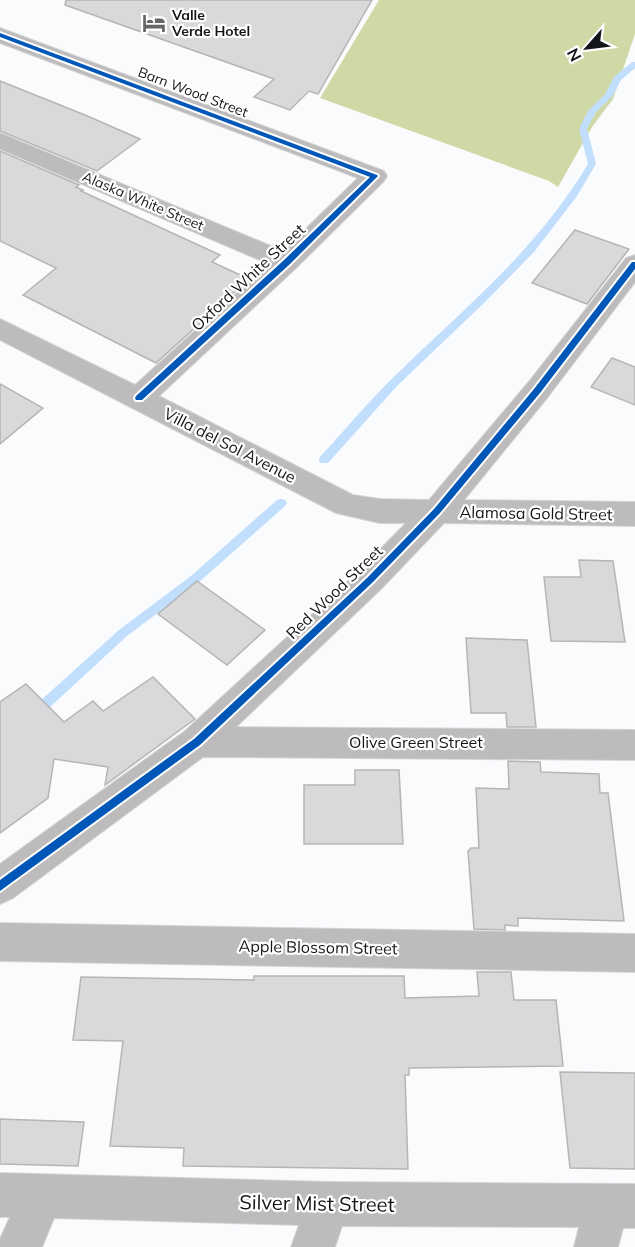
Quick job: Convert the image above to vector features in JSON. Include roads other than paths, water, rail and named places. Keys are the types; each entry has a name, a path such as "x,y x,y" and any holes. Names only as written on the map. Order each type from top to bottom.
{"street":[{"name":"Barn Wood Street","path":"0,35 375,176"},
{"name":"Alaska White Street","path":"0,140 287,262"},
{"name":"Oxford White Street","path":"139,398 287,262 375,176"},
{"name":"Red Wood Street","path":"0,886 197,742 370,580 438,512 632,273"},
{"name":"Villa del Sol Avenue","path":"0,328 347,505 380,511 438,512"},
{"name":"Alamosa Gold Street","path":"438,512 635,514"},
{"name":"Olive Green Street","path":"197,742 635,745"},
{"name":"Apple Blossom Street","path":"0,942 635,953"},
{"name":"Silver Mist Street","path":"21,1195 328,1204 620,1206"},
{"path":"19,1247 21,1195"},
{"path":"313,1247 328,1204"},
{"path":"596,1247 620,1206"}],"waterway":[{"path":"324,460 394,383 507,275 553,223 592,164 583,129 592,111 609,95 617,79 635,64"},
{"path":"33,715 123,633 195,579 281,503"}],"place":[{"name":"Valle Verde Hotel","path":"154,23"}]}
